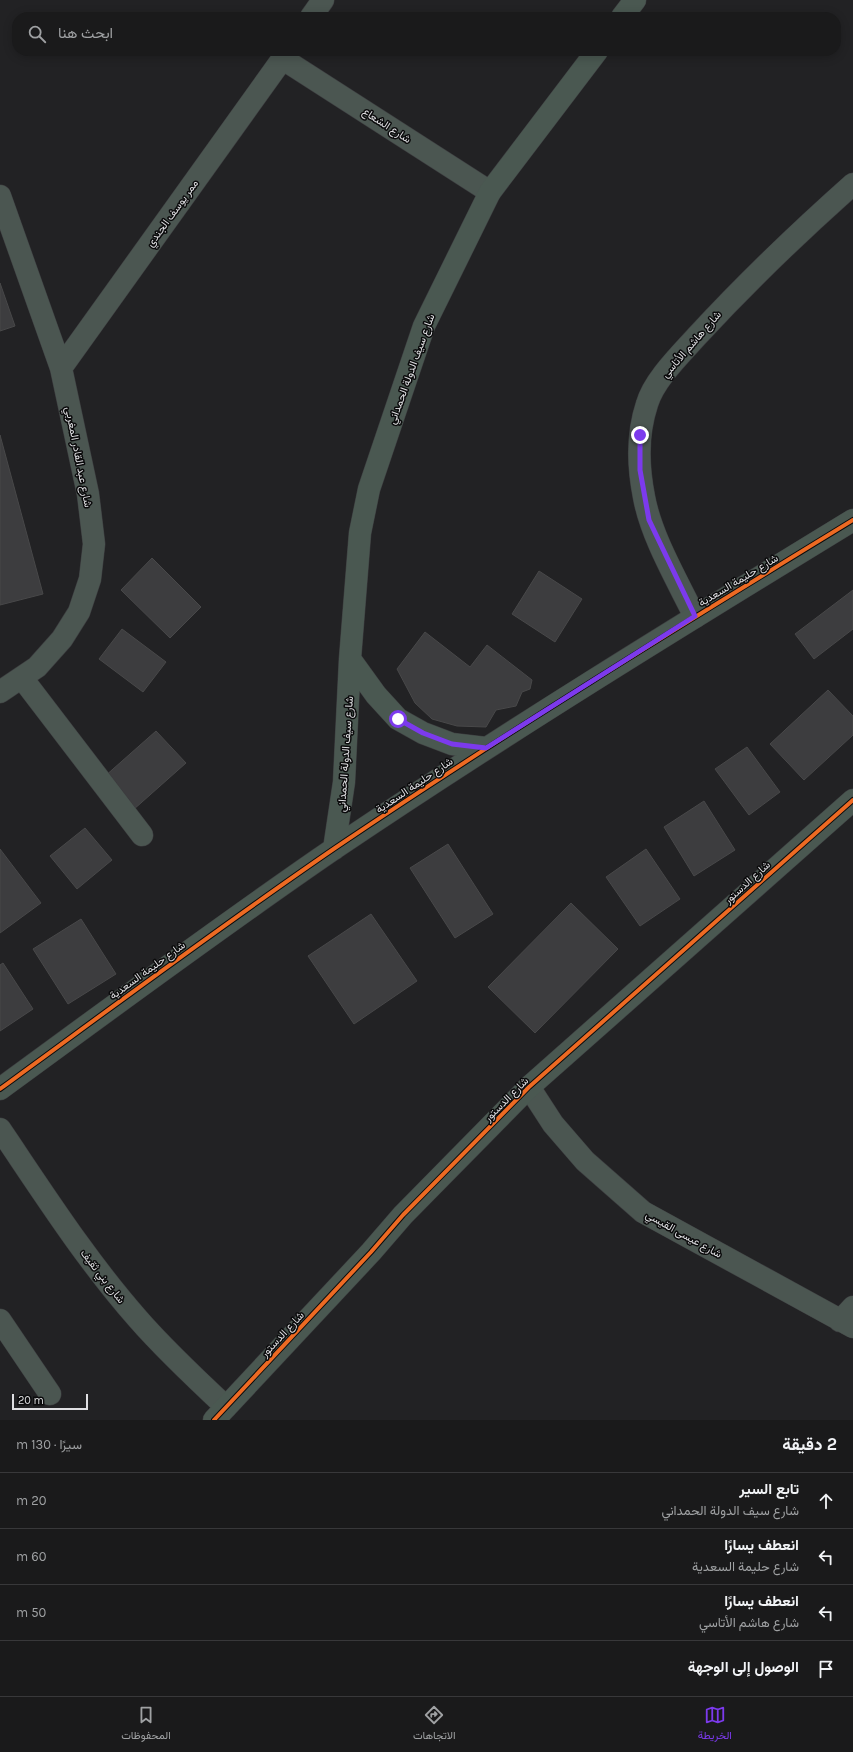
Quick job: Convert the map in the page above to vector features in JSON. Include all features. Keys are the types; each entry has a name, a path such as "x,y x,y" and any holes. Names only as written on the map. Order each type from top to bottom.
{"street":[{"path":"315,12 323,0"},
{"path":"626,12 635,0"},
{"name":"ممر يوسف الجندي","path":"61,368 284,56"},
{"name":"شارع الشعاع","path":"286,56 490,192"},
{"name":"شارع سيف الدولة الحمداني","path":"334,849 344,782 350,660 360,533 369,488 424,326 490,192 593,56"},
{"name":"شارع هاشم الأتاسي","path":"695,616 649,520 644,497 639,454 640,435 647,403 666,371 731,299 853,184"},
{"name":"شارع عبد القادر المغربي","path":"0,196 61,368 88,494 94,544 90,579 79,612 62,639 37,668 0,692"},
{"name":"شارع حليمة السعدية","path":"0,1089 194,947 334,849 486,748 695,616 853,520"},
{"path":"350,660 376,695 398,719 423,733 452,744 486,748"},
{"path":"22,678 142,835"},
{"name":"شارع الدستور","path":"220,1414 371,1252 403,1215 529,1087 853,800"},
{"name":"شارع عيسى القيسي","path":"529,1087 553,1124 585,1161 644,1212 849,1318"},
{"name":"شارع بني ثقيف","path":"0,1129 88,1258 138,1319 181,1364 220,1414"},
{"path":"0,1320 50,1394"}],"building":[{"path":"0,283 15,326 0,331"},
{"path":"0,435 43,594 0,605"},
{"path":"152,558 201,607 170,638 121,590"},
{"path":"539,571 582,599 555,642 512,614"},
{"path":"853,590 853,629 814,659 795,634"},
{"path":"122,629 166,662 143,692 99,659"},
{"path":"425,632 470,667 487,645 532,680 530,689 522,692 516,706 496,710 486,727 457,726 432,719 415,703 397,669"},
{"path":"828,690 853,716 853,735 804,780 770,744"},
{"path":"156,731 186,763 133,810 104,777"},
{"path":"747,747 780,792 749,815 715,769"},
{"path":"704,801 735,850 694,876 664,827"},
{"path":"85,828 112,860 77,889 50,856"},
{"path":"448,844 493,914 455,938 410,868"},
{"path":"0,849 41,903 0,933"},
{"path":"646,849 680,899 640,926 606,877"},
{"path":"571,903 618,949 535,1033 488,987"},
{"path":"371,914 417,981 354,1024 308,956"},
{"path":"81,919 116,974 68,1004 33,949"},
{"path":"3,963 33,1009 0,1031 0,965"}],"cycle path":[{"path":"0,1089 166,967 335,848 592,681 853,520"},
{"path":"214,1420 371,1252 403,1215 529,1087 853,800"}],"route":[{"path":"398,719 423,733 452,744 486,748 695,616 649,520 640,470 640,435"}]}
